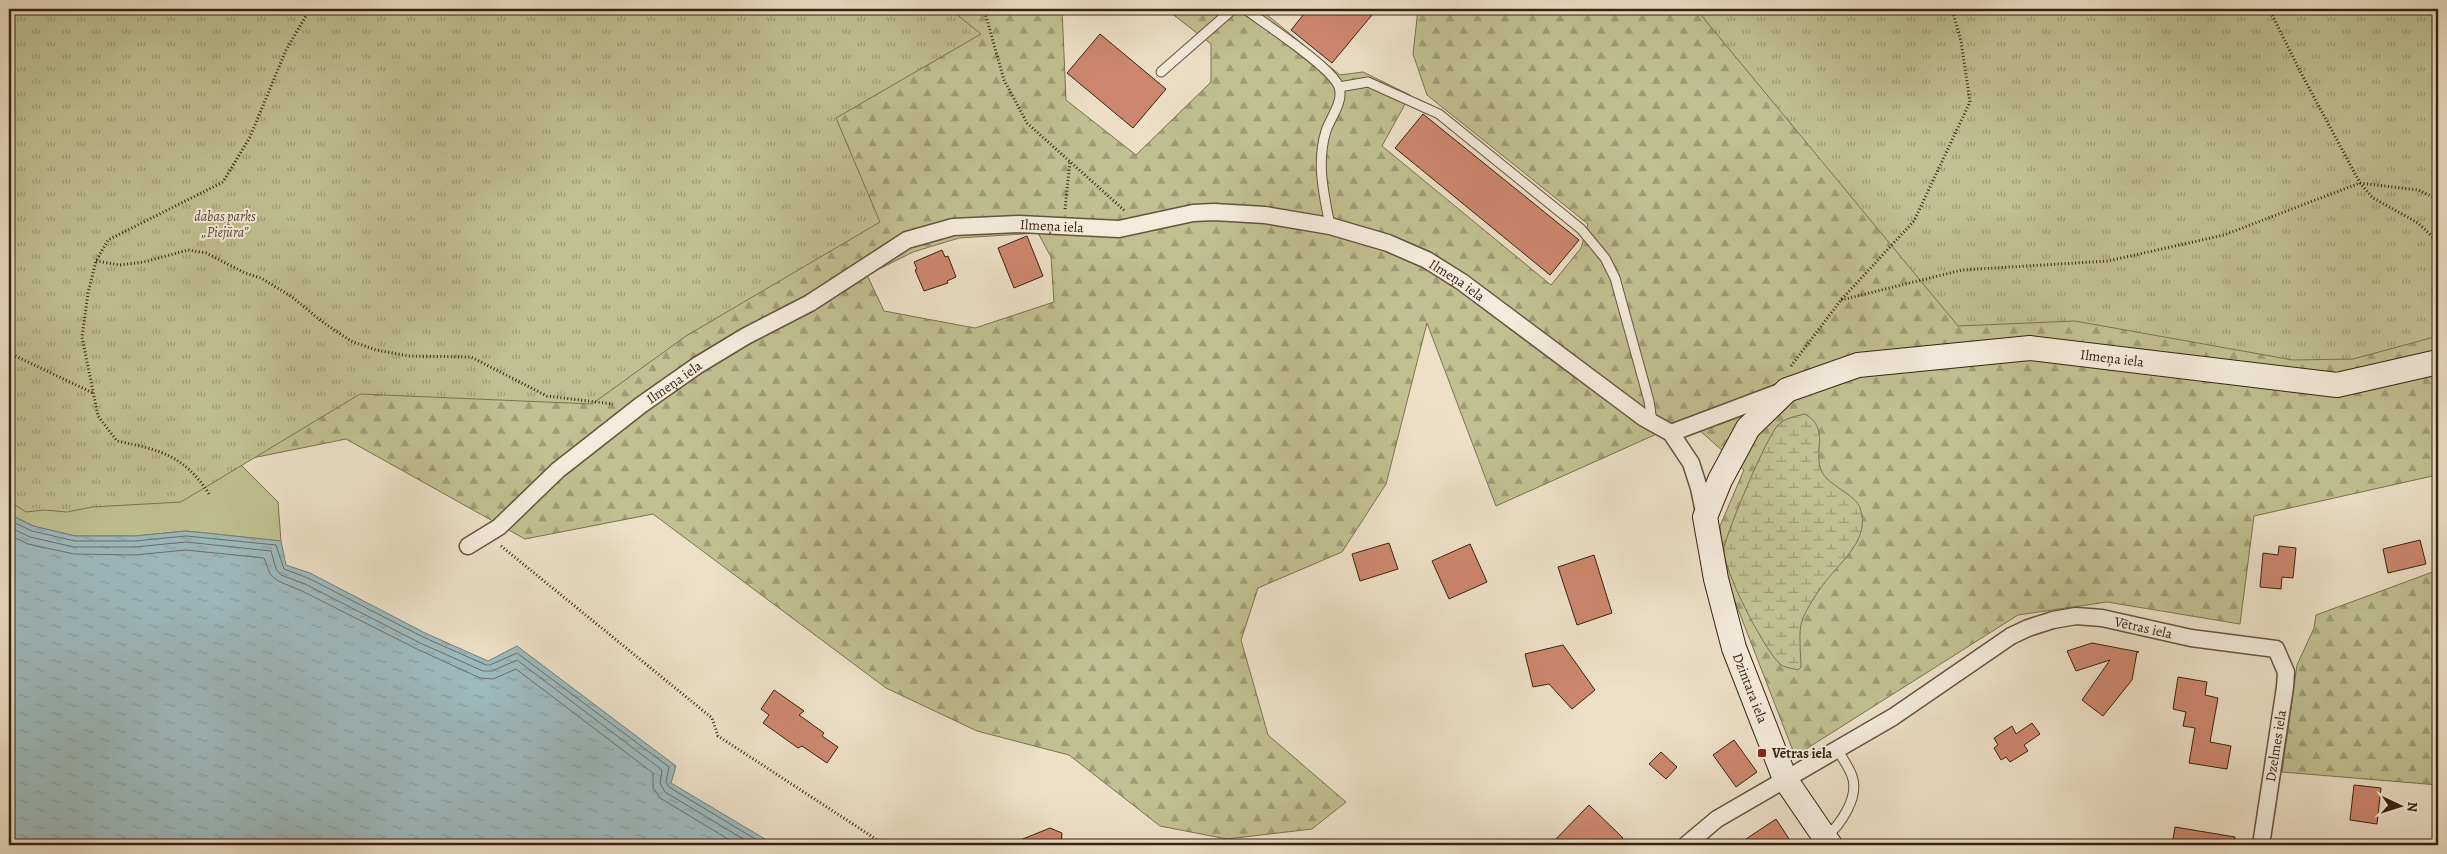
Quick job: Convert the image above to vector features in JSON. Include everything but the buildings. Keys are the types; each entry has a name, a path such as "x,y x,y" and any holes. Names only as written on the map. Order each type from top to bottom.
{"street":[{"name":"Ilmeņa iela","path":"468,546 499,527 558,470 641,405 698,365 746,336 810,303 907,240 953,226 978,224 1119,229 1193,213 1214,212 1265,215 1330,226 1388,243 1427,260 1462,282 1652,422 1671,432 1691,463 1699,488 1705,518"},
{"name":"Ilmeņa iela","path":"1671,432 1858,364 2030,348 2337,385 2438,362"},
{"name":"Ilmeņa iela","path":"1705,518 1720,480 1748,428 1787,390"},
{"name":"Dzintara iela","path":"1705,518 1716,579 1734,648 1785,778 1828,841"},
{"name":"Vētras iela","path":"1686,845 1717,819 1893,717 2011,636 2053,620 2076,616 2102,618 2191,638 2276,649"},
{"name":"Dzelmes iela","path":"2261,845 2285,686 2286,672 2276,649"}],"lane":[{"path":"1161,72 1234,9"},
{"path":"1245,9 1328,71 1339,87 1340,100 1326,131 1321,160 1322,185 1330,226"},
{"path":"1339,87 1368,82 1439,114 1581,229 1605,258 1615,278 1649,401 1652,422"},
{"path":"1828,841 1851,801 1853,778 1837,749"}],"path":[{"path":"208,494 197,475 176,458 145,447 117,441 98,416 82,330 88,293 96,261 108,240 222,182 250,137 286,50 310,9"},
{"path":"984,9 1004,80 1027,122 1141,225"},
{"path":"1787,390 1787,372 1841,300 1914,221 1970,102 1961,41 1952,9"},
{"path":"2269,9 2360,183 2373,198 2418,223 2438,242"},
{"path":"1063,227 1070,161"},
{"path":"1841,300 1962,270 2108,261 2224,235 2360,183 2418,190 2438,199"},
{"path":"96,261 120,265 144,262 188,250 206,253 245,273 261,278 292,297 324,324 351,341 376,350 409,356 471,357 546,396 607,404 641,405"},
{"path":"9,354 93,393"},
{"path":"487,534 712,718 718,736 885,845"}],"green space":[{"path":"9,9 1062,9 1066,100 1136,155 1211,82 1211,44 1166,9 1260,9 1340,75 1363,72 1410,95 1382,146 1551,285 1581,248 1588,224 1427,95 1413,54 1418,9 2438,9 2438,479 2437,475 2254,516 2240,624 2107,602 2018,615 1795,756 1724,573 1720,526 1744,470 1688,420 1496,506 1427,323 1386,484 1342,552 1258,588 1241,640 1268,735 1346,802 1312,829 1227,839 1160,826 1069,755 977,731 886,688 653,514 525,539 346,439 65,496","holes":["1038,233 1051,257 1054,302 975,328 884,311 867,275 913,252 959,238"]},
{"name":"dabas parks „Piejūra”","path":"9,9 950,9 981,34 836,118 880,222 686,336 592,404 360,394 181,502 92,507 67,512 44,510 26,512 9,501"},
{"path":"1696,9 2438,9 2438,336 2353,359 2293,360 2075,321 1958,326"},
{"path":"1805,414 1813,420 1817,427 1820,441 1819,464 1822,472 1825,477 1857,503 1860,508 1862,530 1853,548 1825,582 1804,616 1800,631 1801,667 1798,670 1780,664 1764,643 1736,590 1725,558 1724,548 1732,523 1765,446 1778,425 1791,418"},
{"path":"9,446 237,461 278,502 281,541 186,531 135,536 75,536 33,526 9,514"},
{"path":"2438,570 2438,785 2282,772 2297,665 2314,628 2316,615"}],"water":[{"path":"9,514 33,526 75,536 135,536 186,531 281,541 286,565 310,573 425,633 488,661 517,646 676,766 671,783 775,845 9,845"}],"place":[{"name":"Vētras iela","path":"1762,753"}]}
